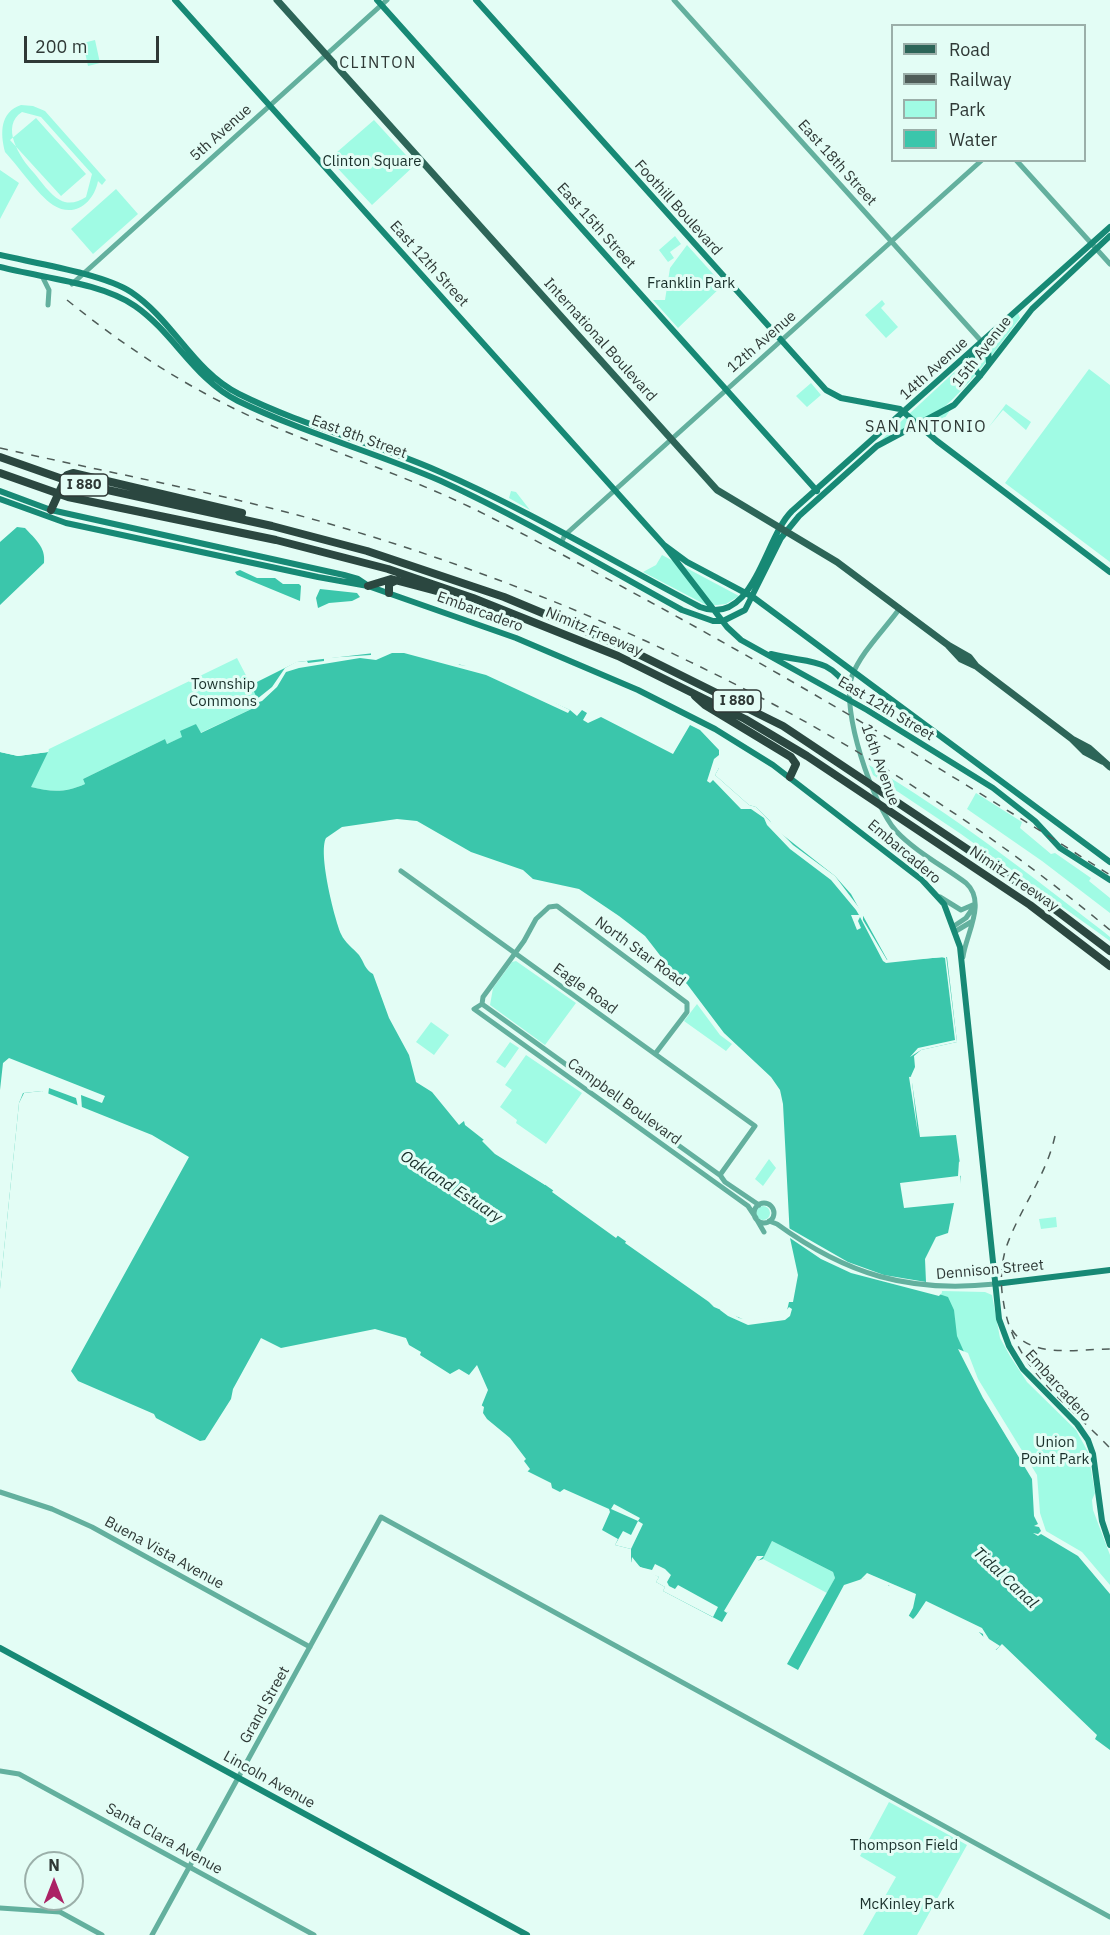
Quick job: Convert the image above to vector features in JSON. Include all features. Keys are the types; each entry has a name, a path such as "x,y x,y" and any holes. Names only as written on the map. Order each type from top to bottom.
{"highway":[{"name":"Nimitz Freeway","path":"0,457 62,480 320,538 428,570 543,612 634,651 750,708 814,746 1036,895 1110,951"},
{"name":"Nimitz Freeway","path":"0,473 58,494 314,549 388,569 473,598 618,656 745,719 807,756 1030,905 1110,966"},
{"path":"51,510 67,475 73,473 225,509 320,538"},
{"path":"368,586 383,579 398,580 448,596 473,598"},
{"path":"389,593 389,584 398,580"},
{"path":"691,691 705,705 791,757 796,764 790,777"}],"main road":[{"name":"East 12th Street","path":"176,0 664,545 714,610 741,640 867,710 993,788 1035,821 1060,848 1110,880"},
{"name":"International Boulevard","path":"278,0 717,490 837,562 948,645 959,650 976,666 1072,739 1089,748 1110,767"},
{"name":"Foothill Boulevard","path":"476,0 829,393 842,398 894,407 904,412 937,441 1110,572"},
{"name":"East 15th Street","path":"379,3 820,496"},
{"name":"14th Avenue","path":"1028,314 1110,227"},
{"name":"14th Avenue","path":"723,621 745,610 779,527 787,516 982,342 1093,246 1110,236"},
{"name":"East 8th Street","path":"0,255 116,284 138,298 200,366 231,390 317,428 387,449 435,469 689,601 714,610"},
{"name":"East 8th Street","path":"0,267 111,294 134,305 153,322 202,376 236,400 314,434 441,481 561,543 682,610 703,619 723,621"},
{"name":"15th Avenue","path":"954,405 988,367 1028,314"},
{"path":"982,342 989,354 988,367"},
{"path":"974,350 971,364 980,376"},
{"name":"14th Avenue","path":"750,595 786,531 820,496 877,446 954,405"},
{"name":"Embarcadero","path":"0,491 51,510 344,575 358,579 368,586"},
{"name":"Embarcadero","path":"0,499 66,523 368,586 516,638 638,690 715,729 790,777 938,895 955,929 962,962 999,1319 1013,1354 1031,1378 1077,1424 1088,1440 1093,1454 1102,1521 1110,1545"},
{"name":"East 12th Street","path":"664,545 687,562 750,595 1110,862"},
{"path":"689,601 697,599 700,590"},
{"path":"714,610 735,604 750,595"},
{"path":"761,652 829,666 835,670 848,688"},
{"name":"Dennison Street","path":"995,1284 1110,1269"},
{"name":"Lincoln Avenue","path":"0,1648 526,1935"}],"street":[{"name":"5th Avenue","path":"71,284 326,55 379,3 387,0"},
{"name":"East 18th Street","path":"674,0 982,342"},
{"name":"12th Avenue","path":"561,543 565,535 980,162"},
{"path":"1018,162 1110,264"},
{"path":"43,278 49,290 48,305"},
{"name":"16th Avenue","path":"900,608 854,672 848,688 853,725 882,811 905,840 970,886 975,904"},
{"name":"Eagle Road","path":"401,871 755,1126 720,1175"},
{"path":"938,895 961,910 975,904"},
{"path":"962,962 975,904"},
{"path":"955,929 975,904"},
{"name":"North Star Road","path":"515,953 536,919 549,907 557,906 687,1003 687,1012 655,1054"},
{"path":"955,929 972,921"},
{"path":"482,1004 483,997 515,953"},
{"name":"Campbell Boulevard","path":"756,1219 748,1206 474,1009 482,1004 760,1205"},
{"path":"774,1214 769,1222 763,1223 756,1219 755,1210 760,1205 770,1206 774,1214 777,1224"},
{"name":"Dennison Street","path":"769,1222 777,1224 814,1249 857,1270 904,1283 949,1287 995,1284"},
{"name":"Buena Vista Avenue","path":"0,1492 39,1504 92,1527 310,1647"},
{"name":"Grand Street","path":"152,1935 381,1517 1110,1917"},
{"name":"Santa Clara Avenue","path":"0,1771 19,1774 314,1935"},
{"path":"0,1908 60,1912 102,1935"}],"green space":[{"path":"95,40 100,63 88,66 83,43"},
{"path":"21,105 33,106 45,111 106,180 102,185 98,181 88,202 69,210 53,205 34,187 5,152 2,138 3,124 14,108","holes":["22,112 41,117 92,174 86,197 83,199 70,203 56,198 28,166 18,150 12,133 12,125 16,118"]},
{"path":"36,118 86,174 61,196 10,140"},
{"name":"Clinton Square","path":"374,120 415,165 372,205 329,159"},
{"path":"0,170 19,183 0,219"},
{"path":"116,189 138,214 93,254 71,229"},
{"path":"675,236 681,244 670,252 674,258 668,262 659,250"},
{"name":"Franklin Park","path":"687,245 723,285 678,328 653,300 665,300 670,268"},
{"path":"882,300 885,304 881,308 898,327 886,338 865,315"},
{"path":"1018,313 1020,318 993,354 942,409 951,409 937,429 924,418 880,441"},
{"path":"1089,369 1110,385 1110,562 1005,483"},
{"path":"811,383 821,395 807,407 796,396"},
{"path":"1006,404 1031,422 1026,430 1003,410 988,428"},
{"path":"511,491 516,492 530,510 509,498"},
{"path":"662,555 739,596 726,604 708,606 643,572 656,565"},
{"name":"Township Commons","path":"237,658 251,685 287,667 260,705 200,733 196,724 183,737 167,744 165,739 83,779 85,784 78,787 58,791 30,787 49,749"},
{"path":"869,765 930,803 989,845 1104,932 1110,937 1110,941 961,834 873,775"},
{"path":"976,793 1022,822 1020,828 1051,854 1055,853 1091,878 1089,881 1110,898 1110,913 1042,861 967,809"},
{"path":"516,961 576,1003 545,1045 490,1005 493,988 512,962"},
{"path":"697,1004 720,1035 732,1044 726,1051 684,1021"},
{"path":"431,1022 449,1035 434,1055 416,1042"},
{"path":"510,1042 519,1048 505,1068 496,1062"},
{"path":"526,1055 582,1093 546,1144 516,1123 517,1120 500,1107 512,1090 505,1085"},
{"path":"769,1159 776,1168 763,1186 755,1179"},
{"path":"760,1206 766,1206 770,1213 766,1220 760,1220 756,1216 756,1210"},
{"path":"1056,1217 1057,1227 1041,1229 1039,1219"},
{"name":"Union Point Park","path":"942,1291 985,1292 992,1295 1000,1338 1010,1356 1027,1382 1076,1430 1088,1452 1095,1493 1092,1500 1093,1510 1110,1555 1110,1588 1044,1532 936,1296 941,1295"},
{"path":"772,1541 833,1572 835,1578 827,1593 763,1559"},
{"name":"Thompson Field","path":"889,1802 967,1845 917,1935 863,1935 896,1877 860,1856"}],"water":[{"path":"17,527 25,528 39,544 43,552 44,563 0,605 0,542"},
{"path":"240,570 257,578 275,578 283,584 299,584 301,586 300,601 237,575 235,572"},
{"path":"320,589 357,593 360,597 352,601 329,603 318,608 316,598"},
{"path":"400,650 482,670 570,710 577,716 582,710 587,713 583,720 588,723 601,717 673,754 690,725 700,730 719,750 719,768 715,775 749,805 756,807 774,828 835,876 851,894 888,961 947,957 957,1042 921,1050 914,1056 915,1067 911,1076 920,1137 956,1135 961,1171 958,1211 950,1235 939,1238 936,1245 929,1266 930,1279 936,1293 948,1297 954,1310 957,1336 976,1379 1035,1478 1038,1516 1044,1532 1080,1554 1110,1588 1110,1750 1095,1739 1097,1735 1002,1644 996,1650 979,1632 926,1606 913,1619 908,1615 913,1599 871,1576 844,1585 798,1670 787,1664 835,1578 833,1572 772,1541 763,1559 757,1561 722,1622 663,1591 665,1587 656,1582 659,1577 631,1562 631,1549 615,1545 618,1539 602,1530 610,1512 609,1509 564,1489 560,1492 552,1488 551,1483 527,1471 513,1448 479,1412 488,1390 477,1365 469,1375 459,1369 450,1374 420,1355 421,1352 409,1345 406,1338 375,1329 281,1348 261,1338 233,1389 231,1399 205,1440 200,1441 156,1418 154,1414 78,1381 71,1371 189,1157 152,1135 42,1091 24,1093 19,1103 0,1289 0,752 18,756 48,752 31,787 58,791 78,787 85,784 83,779 165,739 167,744 182,737 180,731 196,724 201,733 260,705 251,685 297,662","holes":["397,819 417,821 471,852 523,870 533,879 579,889 619,916 645,936 673,972 687,984 724,1033 771,1077 780,1090 783,1104 790,1238 798,1275 793,1302 789,1302 785,1319 752,1323 714,1307 701,1294 507,1158 465,1125 464,1121 459,1125 432,1092 416,1082 409,1055 389,1018 373,974 341,934 325,870 324,846 326,838 342,827"]}],"pier":[{"path":"391,646 412,647 428,655 452,660 460,665 483,667 570,710 568,713 486,675 404,653 392,653 376,660 360,658 286,672 277,687 262,701 259,702 257,699 272,687 285,668 296,662 307,661 308,663 324,661 324,658 371,655 371,652 391,649"},
{"path":"0,749 18,753 49,750 18,756 0,752"},
{"path":"719,755 719,768 715,775 749,805 756,807 793,845 835,876 863,913 863,920 887,960 941,953 946,955 957,1042 921,1050 910,1057 918,1048 955,1040 945,958 886,963 883,961 860,917 858,921 861,928 857,930 851,915 859,915 831,880 790,849 767,825 764,818 751,809 741,809 713,780 710,783 707,781 714,759"},
{"path":"9,1058 105,1096 102,1103 81,1095 82,1109 78,1107 76,1098 49,1088 48,1096 42,1091 23,1093 19,1103 0,1289 0,1090 3,1063"},
{"path":"915,1076 915,1081 912,1082 918,1134 909,1077"},
{"path":"486,1138 499,1150 546,1181 545,1185 495,1154 482,1141"},
{"path":"959,1161 963,1167 963,1175 960,1176 962,1201 959,1202 959,1213 953,1237 940,1240 930,1265 932,1283 942,1292 939,1296 851,1273 821,1259 787,1236 787,1227 848,1262 884,1275 926,1282 925,1259 936,1237 948,1233 954,1203 904,1208 900,1183 958,1176"},
{"path":"555,1188 619,1234 616,1238 552,1192"},
{"path":"627,1240 702,1293 709,1302 625,1243"},
{"path":"721,1306 739,1318 752,1320 782,1316 789,1307 792,1309 790,1316 785,1320 748,1325 728,1316 720,1310"},
{"path":"958,1349 968,1353 978,1379 1037,1475 1040,1513 1046,1531 1082,1552 1110,1585 1110,1594 1078,1556 1041,1534 1038,1536 1033,1533 1038,1534 1041,1531 1039,1527 1034,1526 1038,1524 1034,1516 1032,1479 983,1398"},
{"path":"481,1405 484,1407 483,1413 487,1419 510,1438 526,1459 524,1461 530,1469 526,1473 511,1450 477,1414"},
{"path":"614,1504 640,1518 638,1521 611,1509"},
{"path":"638,1521 643,1524 631,1549 615,1545 623,1531 631,1535"},
{"path":"757,1556 764,1556 758,1561 727,1613 724,1611"},
{"path":"632,1557 640,1567 652,1570 655,1564 665,1569 671,1575 667,1582 669,1586 675,1589 678,1585 718,1607 713,1617 663,1591 665,1587 656,1582 659,1577 631,1564"},
{"path":"867,1573 916,1594 913,1608 907,1619 905,1615 909,1601 890,1590 889,1585 886,1587 866,1578 860,1580"},
{"path":"926,1601 982,1628 989,1639 1000,1646 993,1652 984,1645 983,1634 972,1633 926,1610 916,1622 912,1622"}],"railway":[{"path":"67,300 111,334 204,393 284,431 463,504 571,559 728,645 959,781 1110,875"},
{"path":"0,448 207,493 330,524 435,557 539,596 641,639 741,687 838,741 932,799 1023,862 1110,930"},
{"path":"1055,1136 1046,1165 1007,1245 1003,1258 1003,1299 1008,1323 1029,1364 1059,1398 1110,1448"},
{"path":"1012,1330 1020,1339 1043,1349 1071,1351 1110,1349"}],"district":[{"name":"CLINTON","path":"378,63"},
{"name":"SAN ANTONIO","path":"926,427"}],"water label":[{"name":"Oakland Estuary","path":"451,1187"},
{"name":"Tidal Canal","path":"1005,1578"}],"park label":[{"name":"McKinley Park","path":"907,1905"}]}
